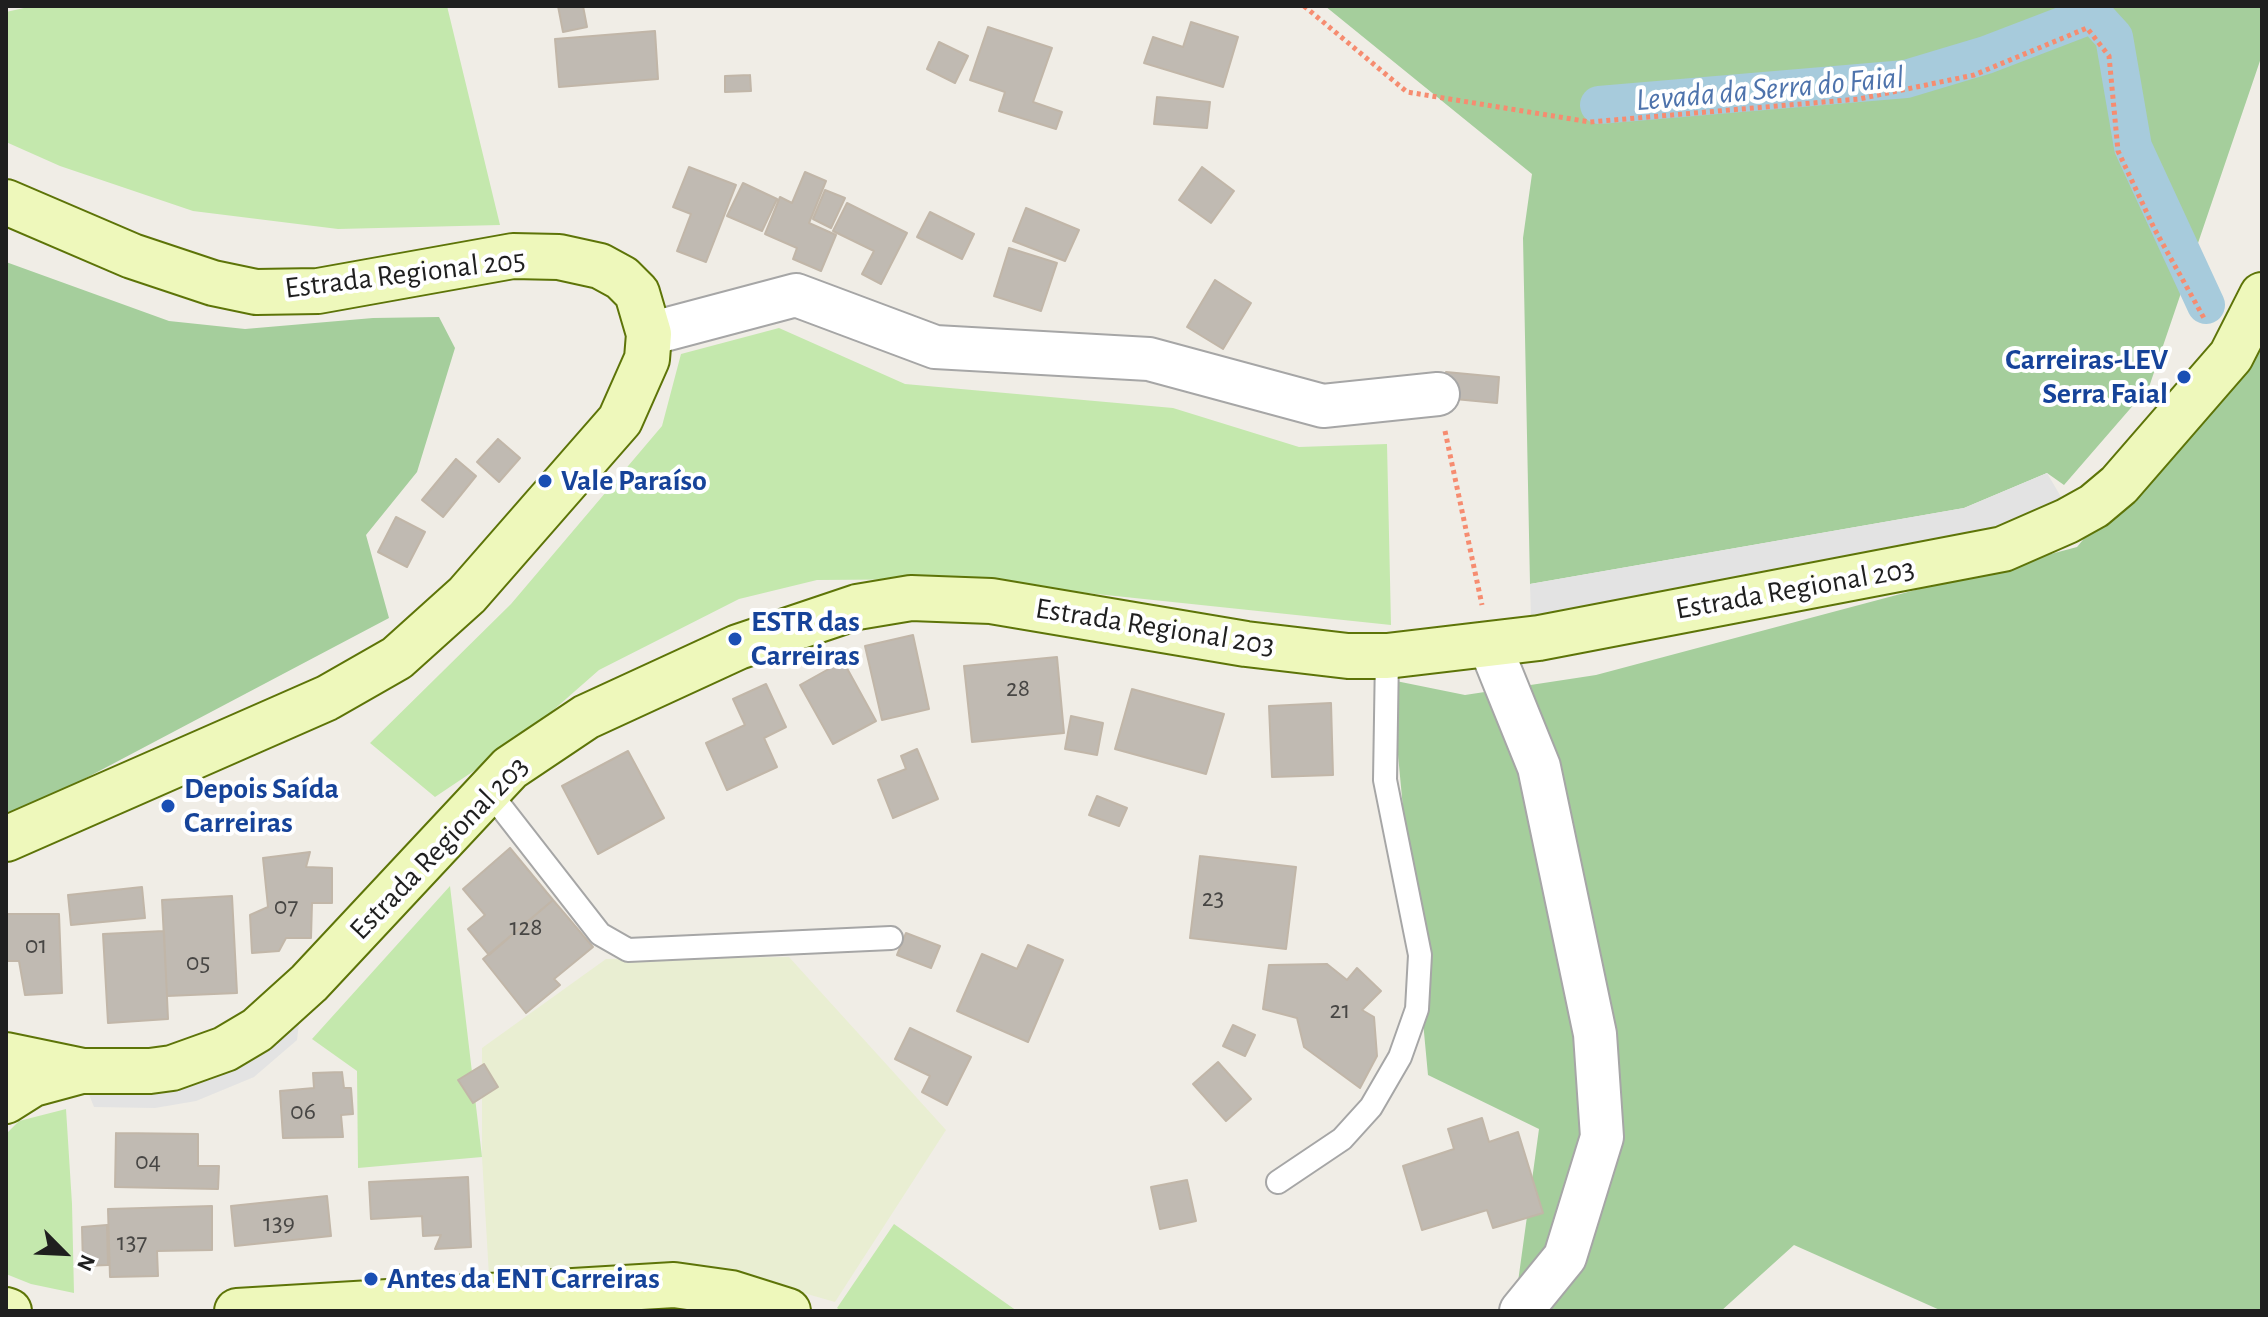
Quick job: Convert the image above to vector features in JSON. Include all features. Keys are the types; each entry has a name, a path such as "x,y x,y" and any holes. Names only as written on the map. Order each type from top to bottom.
{"main road":[{"name":"Estrada Regional 205","path":"6,202 132,256 213,283 256,292 318,291 513,256 559,257 600,266 622,278 637,293 649,334 647,359 620,420 467,595 397,658 327,698 6,839"},
{"name":"Estrada Regional 203","path":"6,1101 33,1084 83,1071 172,1068 225,1049 257,1030 309,983 487,789 510,768 586,717 738,647 857,607 911,598 991,601 1246,644 1348,656 1387,656 1490,646 1961,559 2042,534 2094,506 2119,485 2231,356 2262,295"},
{"name":"Estrada Regional 203","path":"6,1055 83,1071"},
{"path":"237,1311 674,1285 731,1293 788,1311"}],"street":[{"path":"649,334 796,295 935,347 1149,359 1323,406 1438,394"},
{"path":"1490,646 1539,767 1595,1034 1602,1137 1565,1257 1521,1311"}],"lane":[{"path":"1278,1182 1342,1139 1371,1107 1400,1057 1417,1009 1420,955 1385,780 1387,656"},
{"path":"487,789 600,934 628,950 891,938"}],"path":[{"path":"1304,6 1407,92 1590,122 1859,99 1974,75 2087,28 2109,56 2118,151 2199,313 2231,356"},
{"path":"1438,394 1490,646"}],"green space":[{"path":"33,6 447,6 500,225 338,229 193,211 60,166 6,142 6,12"},
{"path":"1325,6 2262,6 2262,55 2149,387 2064,485 2047,473 1964,508 1530,584 1523,238 1532,174"},
{"path":"6,262 169,321 245,329 373,318 439,317 455,348 417,472 366,535 389,618 14,816 6,813"},
{"path":"2262,267 2262,1311 1942,1311 1794,1245 1721,1311 1514,1311 1539,1129 1428,1075 1391,680 1465,695 1596,675 2077,547 2239,353"},
{"path":"779,328 905,384 1173,408 1299,447 1387,444 1391,625 954,579 817,580 739,599 599,670 517,742 435,797 370,743 511,604 662,426 681,354"},
{"path":"450,886 482,1157 358,1168 357,1071 312,1039"},
{"path":"789,957 946,1130 835,1302 706,1265 489,1276 482,1157 482,1048 606,959"},
{"path":"66,1109 74,1293 31,1284 6,1274 6,1134 19,1121"},
{"path":"894,1224 1017,1311 841,1311 837,1308"}],"shaded area":[{"path":"2047,473 2064,502 2014,526 1850,563 1531,617 1530,584 1964,508"},
{"path":"299,1023 297,1040 254,1077 196,1101 155,1108 94,1107 88,1092 178,1088 212,1079 237,1066"}],"building":[{"path":"558,6 583,6 587,27 563,32"},
{"path":"1191,22 1238,37 1223,87 1144,63 1153,37 1183,47"},
{"path":"988,27 1052,48 1033,102 1062,112 1056,129 999,111 1005,92 970,80"},
{"path":"655,31 658,79 559,87 555,39"},
{"path":"939,42 968,56 955,83 927,69"},
{"path":"750,75 751,91 725,92 725,76"},
{"path":"1157,97 1210,102 1207,128 1154,124"},
{"path":"689,167 736,185 706,262 677,251 691,214 673,207"},
{"path":"1202,167 1234,191 1211,223 1179,200"},
{"path":"805,172 826,181 809,223 836,235 821,271 793,259 797,248 765,234 780,197 792,203"},
{"path":"743,183 777,199 762,231 727,216"},
{"path":"825,190 845,198 831,228 813,219"},
{"path":"847,203 907,233 881,284 862,274 874,251 833,231"},
{"path":"1026,208 1079,230 1065,261 1013,241"},
{"path":"930,212 974,234 962,259 917,237"},
{"path":"1009,248 1057,263 1041,311 994,296"},
{"path":"1215,280 1251,303 1223,349 1187,327"},
{"path":"1446,372 1499,377 1497,403 1444,398"},
{"path":"498,439 520,458 499,482 477,462"},
{"path":"456,459 476,476 443,517 422,500"},
{"path":"396,517 425,532 407,567 378,552"},
{"path":"913,635 929,709 882,720 865,646"},
{"path":"1057,657 1064,733 972,742 964,666"},
{"path":"843,661 876,721 833,744 800,685"},
{"path":"766,684 786,727 764,738 777,767 727,790 706,743 745,725 733,699"},
{"path":"1132,689 1224,714 1206,774 1115,749"},
{"path":"1331,703 1333,775 1272,777 1269,706"},
{"path":"1071,716 1103,723 1097,755 1065,749"},
{"path":"917,749 938,799 893,818 878,780 906,769 901,756"},
{"path":"628,751 664,818 598,854 562,786"},
{"path":"1097,796 1127,808 1119,826 1089,815"},
{"path":"510,848 553,900 489,955 468,929 485,915 463,889"},
{"path":"310,852 306,867 332,868 332,903 312,903 311,938 286,938 279,951 252,953 250,915 268,907 263,858"},
{"path":"1200,856 1296,867 1286,949 1190,938"},
{"path":"142,887 145,918 71,925 68,895"},
{"path":"232,896 237,993 167,996 162,900"},
{"path":"553,900 593,947 554,979 560,985 526,1013 483,959"},
{"path":"6,914 59,914 62,993 25,995 19,961 6,961"},
{"path":"164,931 168,1019 108,1023 103,934"},
{"path":"906,933 940,946 931,968 897,955"},
{"path":"1028,945 1063,960 1028,1042 957,1011 982,954 1017,969"},
{"path":"1327,964 1347,980 1357,968 1381,991 1362,1010 1374,1017 1377,1056 1360,1088 1304,1047 1297,1018 1263,1009 1269,965"},
{"path":"1233,1025 1255,1035 1245,1056 1223,1046"},
{"path":"910,1028 971,1057 947,1105 922,1092 930,1076 895,1059"},
{"path":"1218,1062 1251,1099 1226,1121 1193,1084"},
{"path":"484,1064 498,1087 473,1103 458,1080"},
{"path":"342,1072 344,1088 351,1088 353,1114 341,1115 343,1137 283,1138 280,1091 314,1088 313,1073"},
{"path":"1482,1118 1489,1142 1518,1132 1543,1213 1493,1228 1487,1210 1422,1230 1403,1166 1454,1149 1448,1129"},
{"path":"116,1133 198,1134 198,1166 219,1166 218,1189 115,1187"},
{"path":"468,1177 471,1247 435,1249 441,1235 423,1236 422,1216 371,1219 369,1182"},
{"path":"1187,1180 1196,1221 1160,1229 1151,1187"},
{"path":"327,1196 331,1236 235,1246 231,1206"},
{"path":"212,1206 212,1250 157,1251 158,1276 110,1277 108,1209"},
{"path":"107,1225 108,1265 83,1266 82,1227"}],"waterway":[{"name":"Levada da Serra do Faial","path":"1599,105 1906,79 1986,55 2093,14 2114,37 2133,147 2206,305"}],"place":[{"name":"Carreiras-LEV Serra Faial","path":"2184,377"},
{"name":"Vale Paraíso","path":"545,481"},
{"name":"ESTR das Carreiras","path":"735,639"},
{"name":"Depois Saída Carreiras","path":"168,806"},
{"name":"Antes da ENT Carreiras","path":"371,1279"}]}
